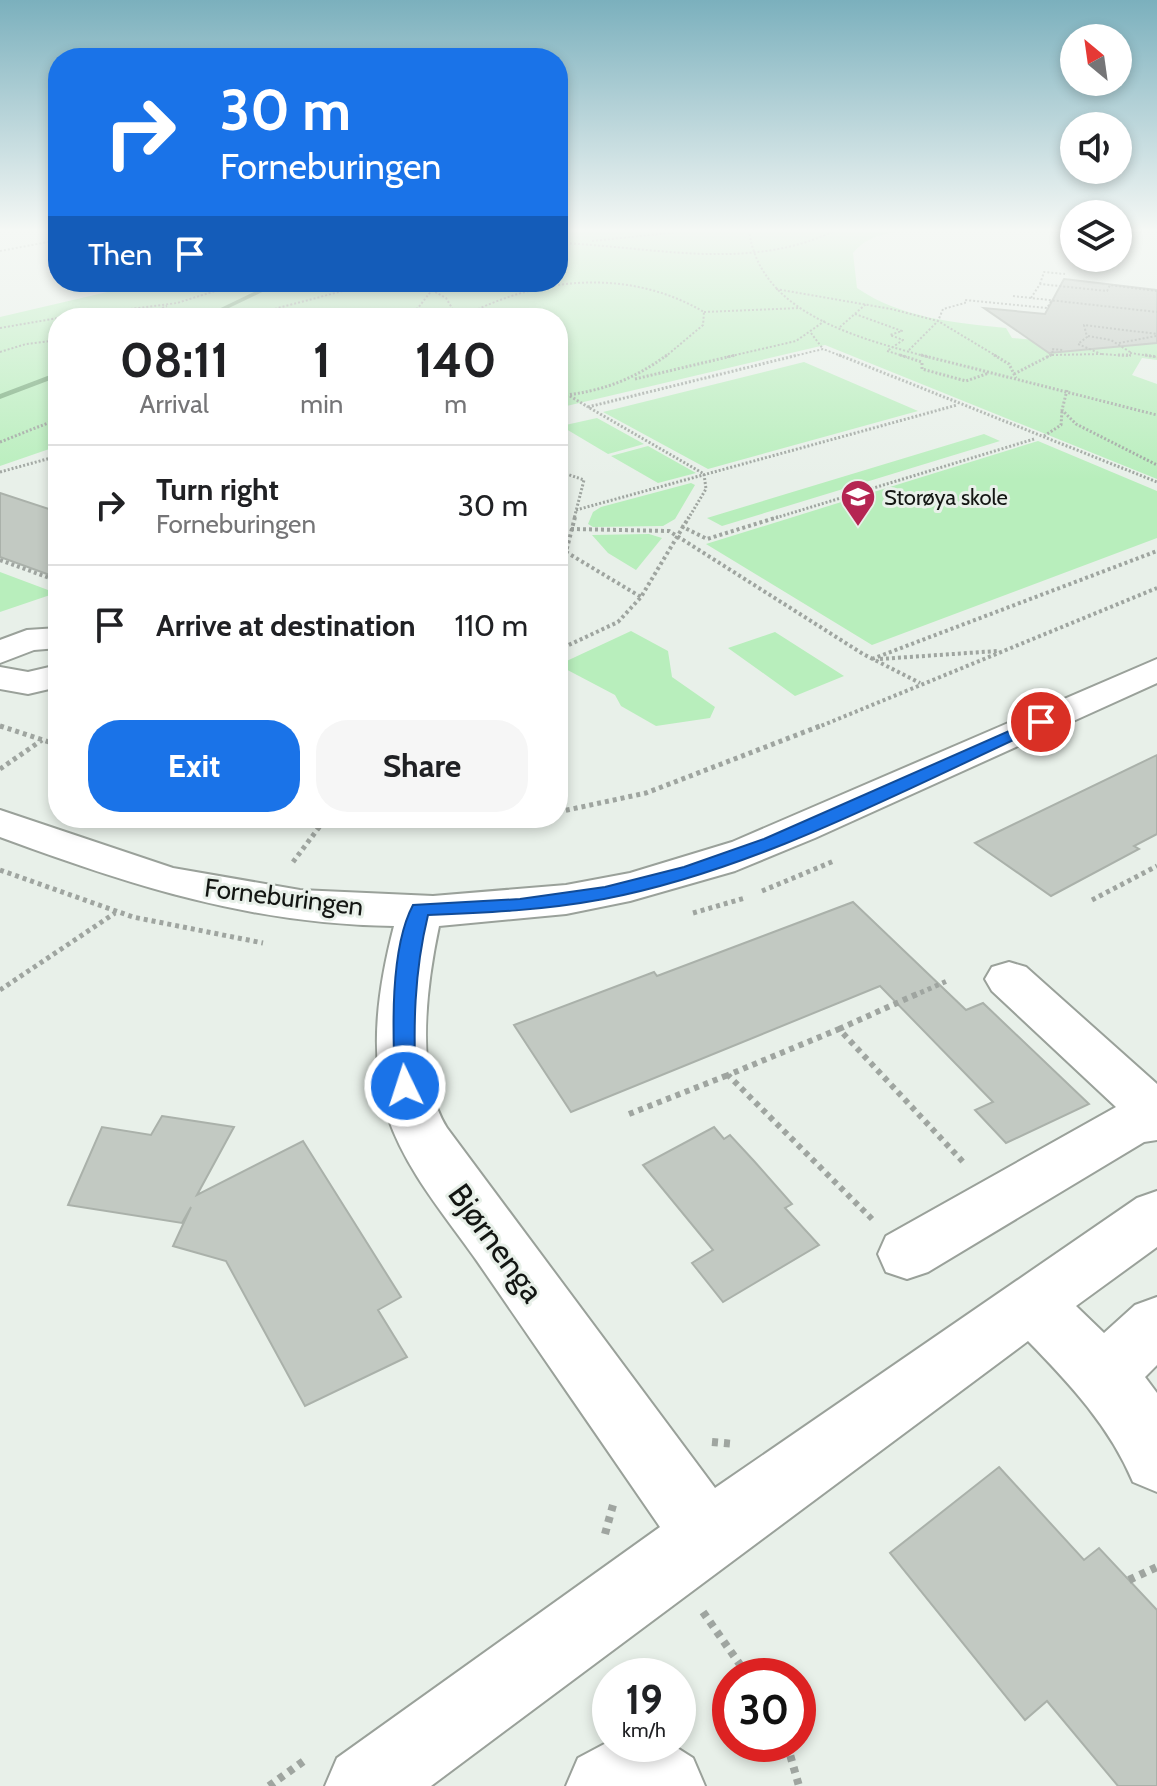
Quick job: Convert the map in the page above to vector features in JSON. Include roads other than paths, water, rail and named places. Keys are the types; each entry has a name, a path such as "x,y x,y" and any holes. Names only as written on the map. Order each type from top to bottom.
{"street":[{"path":"48,639 27,640 1,674 28,683 48,680"},
{"name":"Forneburingen","path":"0,823 185,885 325,908 420,910 520,905 605,893 689,871 771,843 1157,670"},
{"name":"Bjørnenga","path":"420,910 410,951 403,1019 405,1086 415,1119 444,1169 707,1535"},
{"path":"1009,979 1130,1088 1157,1119"},
{"path":"907,1254 1132,1123 1157,1119"},
{"path":"342,1768 707,1535 1157,1215"},
{"path":"1033,1305 1102,1375 1151,1443 1157,1459"},
{"path":"1102,1375 1157,1325"},
{"path":"606,1786 616,1778 641,1771 665,1786"}],"waterway":[{"path":"0,397 48,378"}],"place":[{"name":"Storøya skole","path":"858,528"}]}
